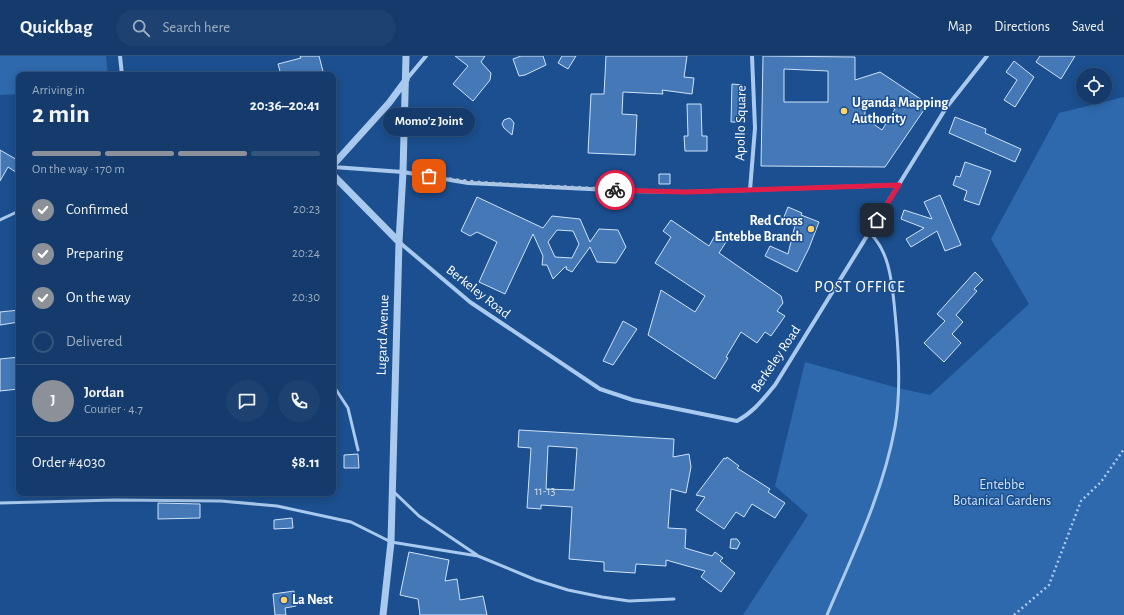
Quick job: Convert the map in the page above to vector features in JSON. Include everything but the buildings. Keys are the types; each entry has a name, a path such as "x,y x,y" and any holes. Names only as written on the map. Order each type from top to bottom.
{"street":[{"path":"120,56 122,72"},
{"name":"Lugard Avenue","path":"383,615 391,542 391,489 406,56"},
{"path":"336,163 389,103 426,56"},
{"name":"Apollo Square","path":"750,190 755,128 752,56"},
{"name":"Berkeley Road","path":"399,242 470,302 600,389 632,400 737,421 755,409 775,385 946,108 987,56"},
{"path":"336,166 403,172 468,183 511,186 685,192 899,185"},
{"path":"336,178 399,242"}],"lane":[{"path":"0,220 16,212"},
{"path":"827,615 867,521 886,469 895,425 898,388 894,302 890,277 883,251 870,232"},
{"path":"336,389 348,408 358,450"},
{"path":"391,489 420,516 478,556 536,580 568,590 629,601 674,599"},
{"path":"0,503 115,500 221,501 277,506 351,522 391,542 478,556"}],"path":[{"path":"1014,615 1049,585 1081,501 1101,482 1124,449"}],"green space":[{"path":"0,56 106,56 108,72 16,72 16,94 0,95"},
{"name":"Entebbe Botanical Gardens","path":"1124,97 1124,615 743,615 808,515 775,486 805,362 898,388 930,395 1029,304 991,239 1059,113 1096,104 1112,104 1112,100"}],"way so far":[{"path":"429,176 468,183 615,190"}],"place":[{"name":"Uganda Mapping Authority","path":"844,111"},
{"name":"Momo'z Joint","path":"429,176"},
{"name":"Red Cross Entebbe Branch","path":"811,229"},
{"name":"La Nest","path":"284,600"}],"district":[{"name":"POST OFFICE","path":"860,287"}],"route":[{"path":"615,190 685,192 899,185 877,220"}]}
